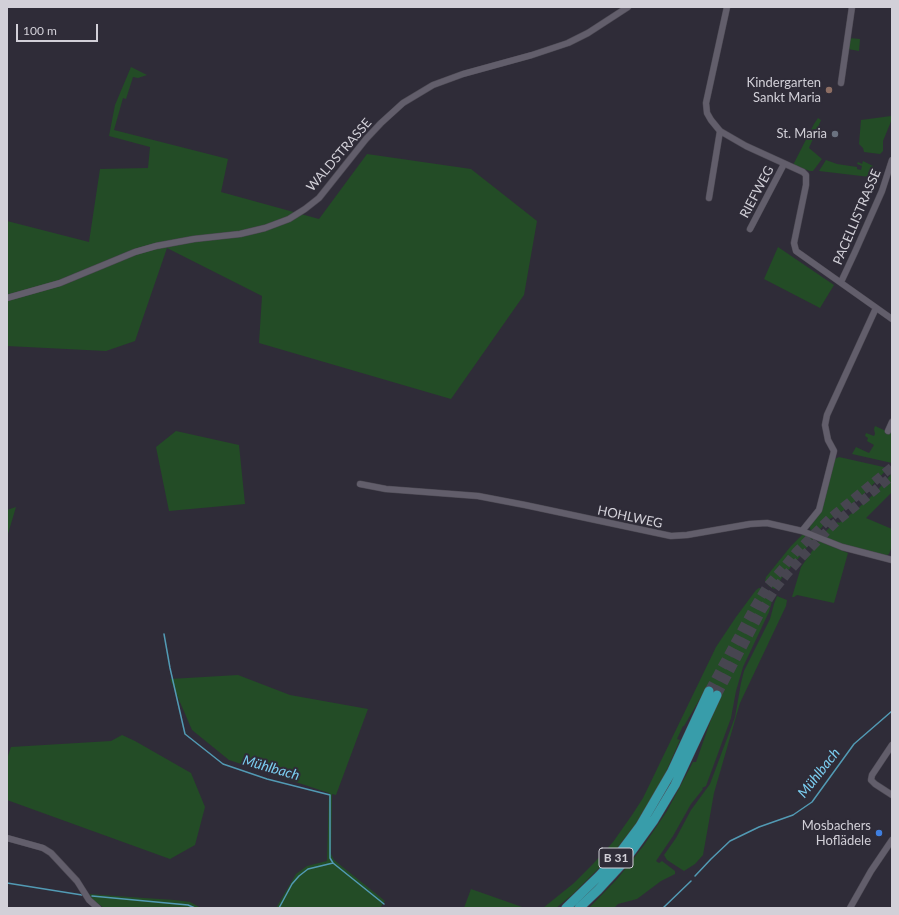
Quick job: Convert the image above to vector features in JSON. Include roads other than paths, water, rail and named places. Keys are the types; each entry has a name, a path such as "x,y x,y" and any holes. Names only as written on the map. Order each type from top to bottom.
{"highway":[{"name":"B 31","path":"566,908 609,866 640,826 672,771 713,693 675,785 654,820 623,863 579,908"}],"street":[{"name":"WALDSTRASSE","path":"7,298 60,283 135,252 156,246 194,238 240,234 265,228 289,219 305,209 318,198 381,123 398,108 418,94 433,85 463,74 532,55 568,43 588,33 628,7"},
{"path":"727,7 707,97 707,113 720,131 746,146 803,172 806,175 806,185 794,243 796,251 892,318"},
{"path":"841,82 852,7"},
{"path":"709,198 720,131"},
{"name":"PACELLISTRASSE","path":"841,282 889,178 892,160"},
{"name":"RIEFWEG","path":"750,229 784,164"},
{"path":"802,531 819,510 834,452 828,440 825,426 827,415 876,308"},
{"path":"888,431 892,422"},
{"name":"HOHLWEG","path":"360,484 386,489 478,496 671,536 767,523 802,531 842,547 892,560"},
{"path":"892,745 872,775 872,780 874,784 892,795"},
{"path":"7,838 43,848 51,853 77,882 89,900 98,908"},
{"path":"850,908 871,871 892,840"}],"waterway":[{"name":"Mühlbach","path":"164,634 185,734 223,764 267,779 330,795 330,858 333,863 384,904"},
{"name":"Mühlbach","path":"695,876 730,841 759,827 793,815 812,802 854,744 892,711"},
{"path":"279,908 292,884 299,876 308,869 333,863"},
{"name":"Mühlbach","path":"663,908 691,881"},
{"path":"7,883 82,895"},
{"path":"92,896 188,905 195,908"}],"tunnel":[{"path":"709,691 768,585 796,552 830,518 892,467"},
{"path":"717,695 762,610 775,589 802,557 834,524 892,476"}],"place":[{"name":"Kindergarten Sankt Maria","path":"829,90"},
{"name":"St. Maria","path":"835,134"},
{"name":"Mosbachers Hoflädele","path":"879,833"}]}
